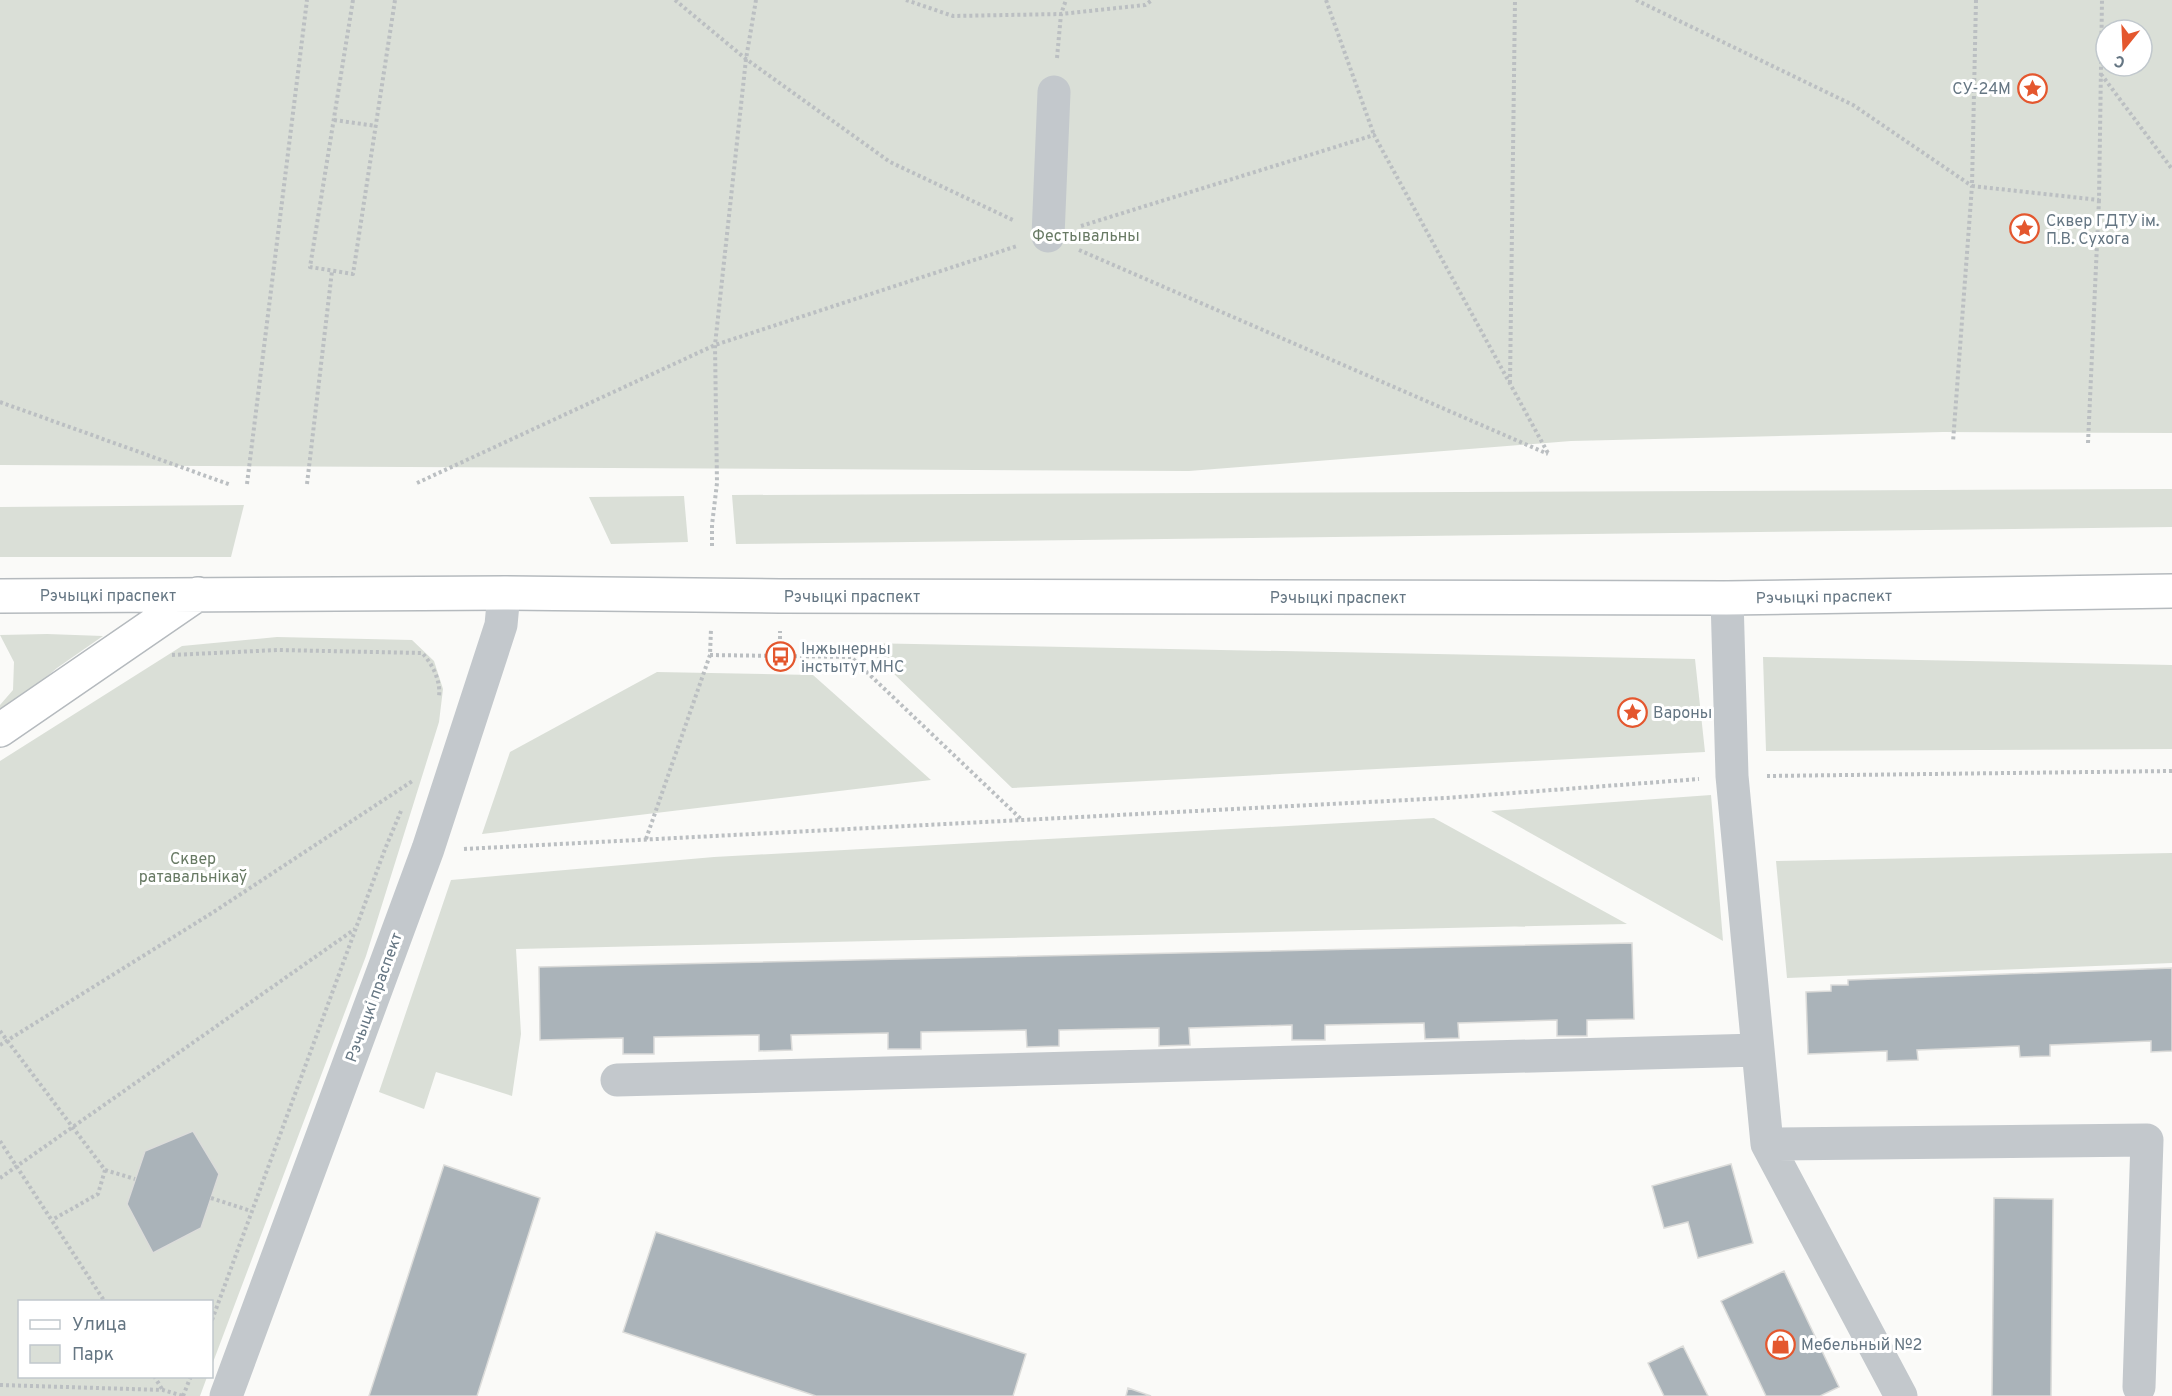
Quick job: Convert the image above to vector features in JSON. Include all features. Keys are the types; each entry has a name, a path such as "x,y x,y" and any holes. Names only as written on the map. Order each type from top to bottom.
{"main road":[{"name":"Рэчыцкі праспект","path":"0,596 504,593 780,596 1727,598 2172,591"},
{"path":"0,730 198,594"}],"street":[{"path":"1048,236 1054,92"},
{"name":"Рэчыцкі праспект","path":"226,1396 428,849 501,625 504,593"},
{"path":"1727,598 1732,776 1767,1144 1901,1396"},
{"path":"617,1080 1758,1050"},
{"path":"1767,1144 2159,1140 2139,1387"}],"path":[{"path":"247,484 307,0"},
{"path":"352,0 310,267 352,274 395,0"},
{"path":"675,0 746,59 890,162 1048,236 1549,454 1374,135 1326,0"},
{"path":"712,546 717,483 715,345 746,59 756,0"},
{"path":"906,0 953,16 1061,14 1145,5 1152,0"},
{"path":"1054,92 1061,14 1066,0"},
{"path":"1510,386 1515,0"},
{"path":"1636,0 1853,105 1972,186 2099,200"},
{"path":"1953,442 1972,186 1976,0"},
{"path":"2102,0 2102,18"},
{"path":"2088,443 2099,200 2101,78"},
{"path":"2104,78 2172,169"},
{"path":"334,120 376,126"},
{"path":"417,483 715,345 1048,236 1374,135"},
{"path":"307,484 332,271"},
{"path":"0,402 231,484"},
{"path":"646,839 710,656 711,629"},
{"path":"172,655 278,650 422,652 430,662 437,680 440,689 439,699"},
{"path":"710,656 850,657 1021,820"},
{"path":"410,790 418,770"},
{"path":"455,849 1446,798 1732,776 2172,771"},
{"path":"0,1045 212,914 415,780"},
{"path":"213,1317 355,929 402,809"},
{"path":"0,1178 355,929"},
{"path":"0,1031 105,1170 135,1179"},
{"path":"0,1141 104,1300"},
{"path":"52,1220 98,1194 105,1170"},
{"path":"211,1198 251,1211"},
{"path":"155,1378 163,1390"},
{"path":"0,1385 163,1390 183,1396 190,1378"}],"green space":[{"name":"Фестывальны","path":"0,0 2172,0 2172,433 1943,432 1571,441 1189,471 0,465"},
{"path":"2172,489 2172,527 736,544 732,495"},
{"path":"684,496 688,542 611,544 589,497"},
{"path":"244,505 231,557 0,557 0,507"},
{"path":"0,635 103,636 57,668 13,705 0,709 0,705 13,690 14,662"},
{"name":"Сквер ратавальнікаў","path":"277,637 412,640 434,661 443,689 439,722 366,956 213,1362 213,1300 18,1300 18,1378 207,1378 200,1396 0,1396 0,761 182,646"},
{"path":"862,643 1695,659 1705,752 1012,788"},
{"path":"1763,657 2172,665 2172,749 1766,751"},
{"path":"657,672 813,675 931,780 482,834 510,752"},
{"path":"1711,795 1723,941 1491,811"},
{"path":"1434,818 1627,924 516,949 521,1034 512,1096 436,1072 424,1109 379,1092 451,880 714,857"},
{"path":"2172,853 2172,963 1787,978 1776,861"}],"building":[{"path":"1632,943 1634,1019 1587,1020 1587,1036 1557,1036 1557,1020 1458,1023 1459,1038 1425,1039 1424,1023 1325,1025 1325,1040 1292,1040 1292,1025 1189,1028 1190,1045 1159,1046 1159,1028 1059,1030 1059,1046 1027,1047 1026,1030 921,1032 921,1049 888,1049 888,1033 791,1035 792,1050 759,1051 759,1035 654,1037 654,1054 623,1054 623,1038 540,1040 539,967"},
{"path":"2172,968 2172,1051 2151,1052 2151,1041 2050,1045 2050,1056 2020,1057 2019,1046 1917,1050 1918,1060 1887,1061 1887,1051 1808,1054 1806,992 1831,991 1831,985 1848,985 1848,980"},
{"path":"193,1131 219,1174 201,1228 153,1253 127,1204 145,1151"},
{"path":"1731,1164 1753,1243 1698,1258 1688,1222 1664,1228 1652,1186"},
{"path":"444,1165 540,1198 477,1396 369,1396"},
{"path":"1994,1198 2053,1199 2051,1396 1992,1396"},
{"path":"656,1232 1026,1354 1013,1396 816,1396 623,1332"},
{"name":"Мебельный №2","path":"1784,1271 1839,1387 1820,1396 1766,1396 1721,1301"},
{"path":"1683,1346 1708,1396 1664,1396 1648,1363"},
{"path":"1128,1388 1151,1396 1126,1396"}],"place":[{"name":"СУ-24М","path":"2032,88"},
{"name":"Сквер ГДТУ ім. П.В. Сухога","path":"2025,229"},
{"name":"Інжынерны інстытут МНС","path":"780,657"},
{"name":"Вароны","path":"1632,712"},
{"name":"Мебельный №2","path":"1780,1344"}]}
